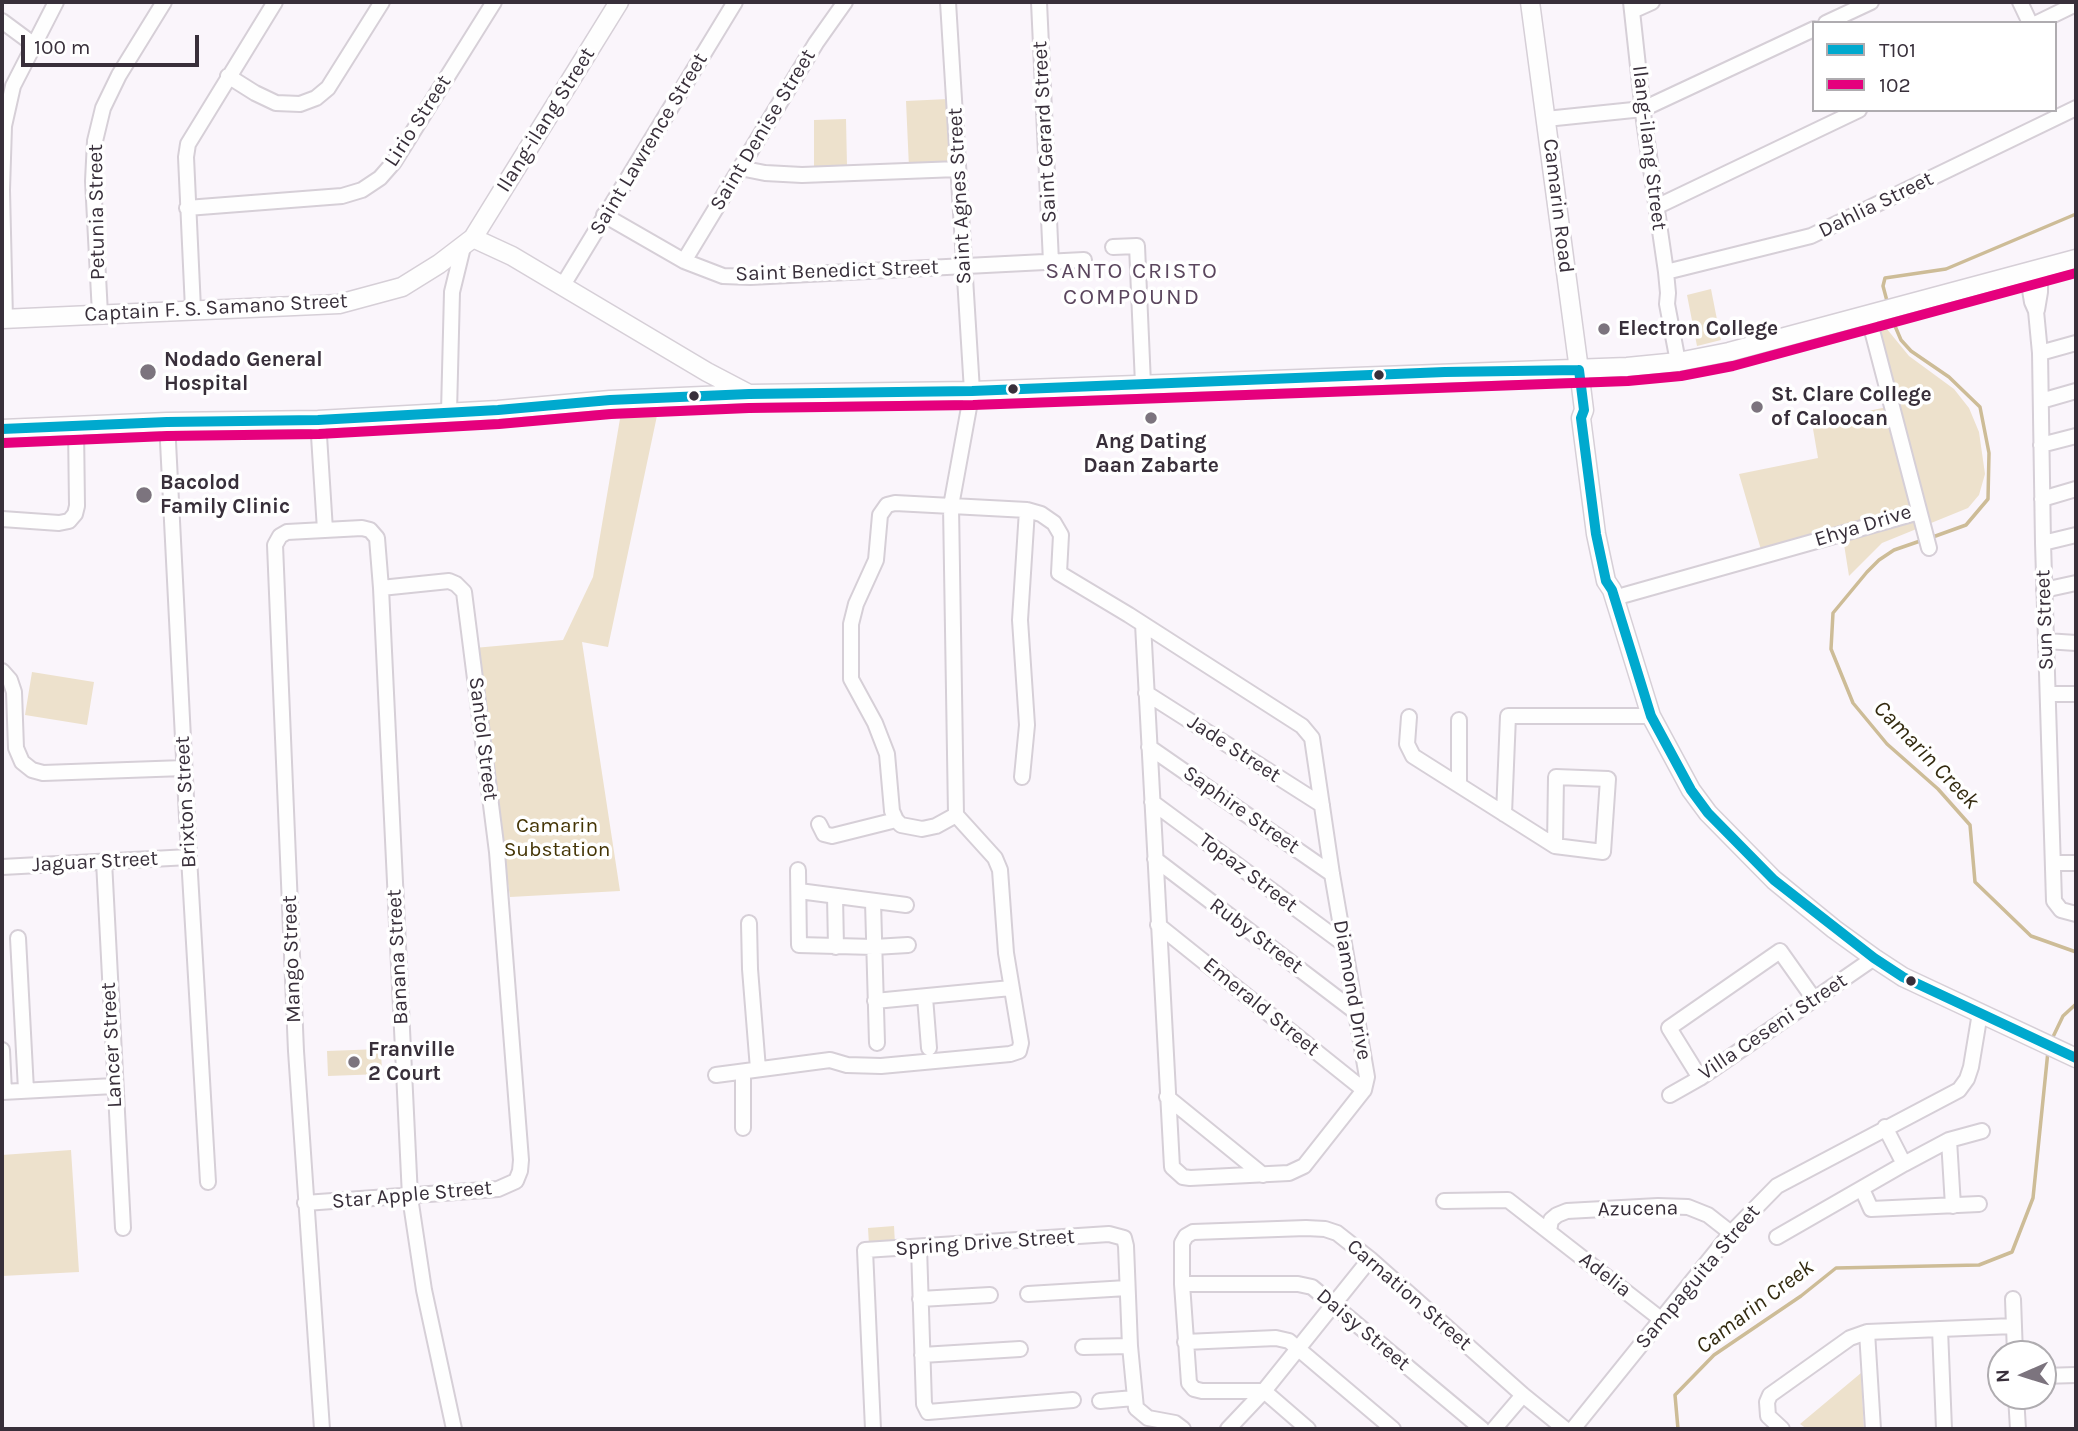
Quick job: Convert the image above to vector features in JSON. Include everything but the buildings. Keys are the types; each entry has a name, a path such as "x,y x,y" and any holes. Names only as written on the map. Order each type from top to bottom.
{"main road":[{"name":"Ilang-ilang Street","path":"468,242 619,2"},
{"name":"Camarin Road","path":"1530,2 1579,370 1584,410 1581,418 1597,534 1606,581 1613,594 1651,716 1691,790 1728,835 1773,880 1874,958 1903,977 2072,1056"},
{"name":"Captain F. S. Samano Street","path":"4,319 339,304 402,287 468,242"},
{"path":"468,242 512,256 707,372 750,394"},
{"path":"2,429 167,422 318,420 610,400 750,394 972,391 1445,372 1579,370 1678,362 1729,352 2076,258"}],"street":[{"path":"4,319 4,126 13,86 57,2"},
{"name":"Petunia Street","path":"100,314 93,181 95,141 103,108 119,75 164,2"},
{"path":"193,309 187,208 188,144 275,2"},
{"path":"228,76 276,103 300,104 316,98 328,88 382,2"},
{"name":"Lirio Street","path":"187,208 342,197 362,190 380,178 394,162 494,2"},
{"name":"Saint Lawrence Street","path":"563,285 736,2"},
{"name":"Saint Denise Street","path":"684,261 817,43 845,2"},
{"name":"Saint Agnes Street","path":"948,2 972,391 951,506 956,815"},
{"name":"Saint Gerard Street","path":"1039,2 1051,262"},
{"path":"1631,7 1652,2"},
{"path":"1830,21 1871,2"},
{"path":"2020,2 2029,21"},
{"path":"2042,21 2076,4"},
{"name":"Ilang-ilang Street","path":"1631,7 1666,272 1667,304 1678,362"},
{"path":"2,21 33,44"},
{"path":"1547,122 1600,119 1643,109 1812,30"},
{"name":"Dahlia Street","path":"1666,272 1811,236 2076,108"},
{"path":"1656,207 1855,112"},
{"path":"740,169 802,175 958,169"},
{"name":"Saint Benedict Street","path":"604,215 684,261 723,276 750,277 1084,260"},
{"path":"449,412 452,292 468,242"},
{"path":"1113,247 1137,246 1143,384"},
{"path":"439,264 452,292"},
{"name":"Sun Street","path":"2034,270 2040,292 2036,311 2040,353 2053,863 2056,906 2076,914"},
{"name":"Ehya Drive","path":"1613,594 1921,518 1868,315"},
{"path":"2040,353 2076,343"},
{"path":"2040,401 2076,391"},
{"path":"318,420 325,530"},
{"name":"Brixton Street","path":"167,422 208,1182"},
{"path":"2,519 58,523 69,521 75,514 76,427"},
{"path":"2041,445 2076,436"},
{"path":"2042,499 2076,489"},
{"path":"716,1075 830,1060 848,1065 881,1066 1019,1051 1021,1043 1006,953 1000,870 995,858 956,815 936,826 922,829 901,825 896,820 892,811 887,754 875,723 851,679 851,624 856,604 876,560 882,509 895,503 1027,510 1041,514 1054,523 1061,535 1059,573 1143,624"},
{"path":"1022,777 1027,725 1020,620 1027,510"},
{"path":"1921,518 1929,548"},
{"name":"Banana Street","path":"325,530 362,528 374,533 378,542 410,1196 424,1290 454,1429"},
{"name":"Mango Street","path":"322,1429 295,1024 275,545 280,536 288,532 325,530"},
{"path":"2043,543 2076,535"},
{"name":"Santol Street","path":"381,588 449,581 464,592 497,852 521,1160 516,1181"},
{"path":"2044,590 2076,583"},
{"name":"Diamond Drive","path":"1143,624 1308,731 1314,745 1332,874 1367,1077 1364,1090 1304,1166 1289,1173 1190,1178 1177,1173 1171,1160 1143,624"},
{"path":"2046,641 2076,643"},
{"path":"2,671 10,680 14,692 16,748 22,762 32,770 43,773 184,768"},
{"name":"Jade Street","path":"1146,693 1322,805"},
{"path":"2048,694 2076,694"},
{"path":"1504,814 1508,716 1651,716"},
{"path":"1409,717 1407,744 1413,756 1555,846 1603,852 1608,779 1556,777 1555,846"},
{"path":"1459,720 1459,784"},
{"name":"Saphire Street","path":"1149,747 1332,874"},
{"name":"Topaz Street","path":"1152,802 1344,944"},
{"path":"819,824 824,834 832,835 896,820"},
{"name":"Jaguar Street","path":"2,867 189,856"},
{"name":"Ruby Street","path":"1155,859 1357,1013"},
{"name":"Lancer Street","path":"104,861 122,1228"},
{"path":"2053,863 2076,863"},
{"path":"798,870 799,945 908,945"},
{"path":"799,891 906,905"},
{"path":"835,896 836,947"},
{"path":"873,902 877,1043"},
{"path":"749,923 758,1069"},
{"name":"Emerald Street","path":"1158,925 1364,1090"},
{"path":"18,938 26,1090"},
{"path":"1700,1078 1669,1028 1780,951 1814,999"},
{"name":"Villa Ceseni Street","path":"1670,1095 1700,1078 1874,958"},
{"path":"875,1001 1011,988"},
{"path":"925,997 929,1048"},
{"name":"Sampaguita Street","path":"1573,1429 1731,1233 1777,1186 1959,1090 1971,1067 1980,1013"},
{"path":"2,1051 3,1092 114,1086"},
{"path":"743,1073 743,1128"},
{"path":"1167,1097 1263,1175"},
{"path":"1885,1127 1904,1164"},
{"path":"1777,1237 1950,1140 1982,1131"},
{"path":"1950,1140 1953,1206"},
{"name":"Star Apple Street","path":"305,1203 498,1189 516,1181"},
{"path":"1862,1189 1871,1209 1979,1203"},
{"name":"Adelia","path":"1444,1201 1508,1200 1662,1320"},
{"name":"Azucena","path":"1549,1231 1551,1220 1557,1214 1567,1211 1658,1206 1688,1208 1708,1215 1731,1233"},
{"name":"Carnation Street","path":"1182,1284 1182,1243 1186,1236 1194,1232 1325,1229 1337,1233 1565,1429"},
{"name":"Spring Drive Street","path":"873,1429 865,1250 1118,1236 1124,1238 1134,1398"},
{"path":"919,1247 924,1404 928,1412 1073,1400"},
{"path":"1228,1429 1300,1348 1370,1259"},
{"path":"1182,1284 1189,1383 1194,1389 1264,1391 1308,1429"},
{"name":"Daisy Street","path":"1182,1284 1298,1284 1312,1287 1482,1429"},
{"path":"1028,1294 1127,1288"},
{"path":"920,1298 990,1295"},
{"path":"2013,1299 2014,1340"},
{"path":"1782,1429 1768,1416 1767,1402 1770,1395 1840,1344 1867,1332 2014,1326"},
{"path":"1940,1329 1944,1429"},
{"path":"1867,1332 1873,1429"},
{"path":"1185,1342 1276,1338 1289,1341 1393,1429"},
{"path":"1083,1347 1130,1346"},
{"path":"922,1356 1020,1349"},
{"path":"2057,1376 2076,1375"},
{"path":"1494,1429 1523,1395"},
{"path":"1100,1401 1134,1398 1136,1408 1148,1424 1175,1423 1183,1429"},
{"path":"2017,1410 2018,1429"}],"green space":[{"path":"948,99 951,166 909,168 906,101"},
{"path":"846,119 847,166 814,167 814,120"},
{"path":"1711,289 1721,340 1697,346 1687,295"},
{"path":"1882,323 1909,356 1954,389 1969,408 1979,432 1985,474 1979,495 1968,508 1882,543 1849,576 1843,538 1764,560 1739,474 1818,458 1812,423 1887,407 1867,328"},
{"name":"Camarin Substation","path":"658,411 608,647 582,642 620,891 510,897 474,648 563,640 593,577 621,413"},
{"path":"32,672 94,682 87,725 25,715"},
{"name":"Franville 2 Court","path":"381,1049 382,1074 328,1076 327,1051"},
{"path":"71,1150 79,1272 2,1276 2,1155"},
{"path":"894,1226 895,1244 869,1245 868,1228"},
{"path":"1861,1373 1864,1429 1807,1429 1800,1424"}],"waterway":[{"name":"Camarin Creek","path":"1887,301 1883,286 1885,278 1946,269 2076,214"},
{"name":"Camarin Creek","path":"1892,319 1901,340 1911,351 1949,377 1980,407 1989,453 1988,499 1966,525 1930,538"},
{"name":"Camarin Creek","path":"1923,540 1894,550 1867,572 1833,613 1831,649 1853,703 1887,744 1938,789 1970,825 1975,882 2031,936 2076,952"},
{"name":"Camarin Creek","path":"2051,1041 2063,1016 2076,1004"},
{"name":"Camarin Creek","path":"1678,1429 1675,1395 1714,1355 1801,1296 1836,1268 1979,1265 2012,1252 2033,1198 2048,1051"}],"transit line":[{"name":"102","path":"3,443 167,436 319,434 499,424 611,414 749,408 973,405 1628,381 1681,376 1733,366 2076,273"},
{"name":"T101","path":"1579,370 1584,410 1581,418 1596,534 1606,581 1612,590 1651,716 1691,790 1708,813 1774,880 1874,958 1903,977 2076,1058"},
{"name":"T101","path":"2,429 167,422 318,420 498,410 610,400 749,394 972,391 1445,372 1579,370"}],"place":[{"name":"Electron College","path":"1604,329"},
{"name":"Nodado General Hospital","path":"148,372"},
{"name":"St. Clare College of Caloocan","path":"1757,407"},
{"name":"Ang Dating Daan Zabarte","path":"1151,418"},
{"name":"Bacolod Family Clinic","path":"144,495"},
{"name":"Franville 2 Court","path":"354,1062"}],"district":[{"name":"SANTO CRISTO COMPOUND","path":"1132,284"}]}
